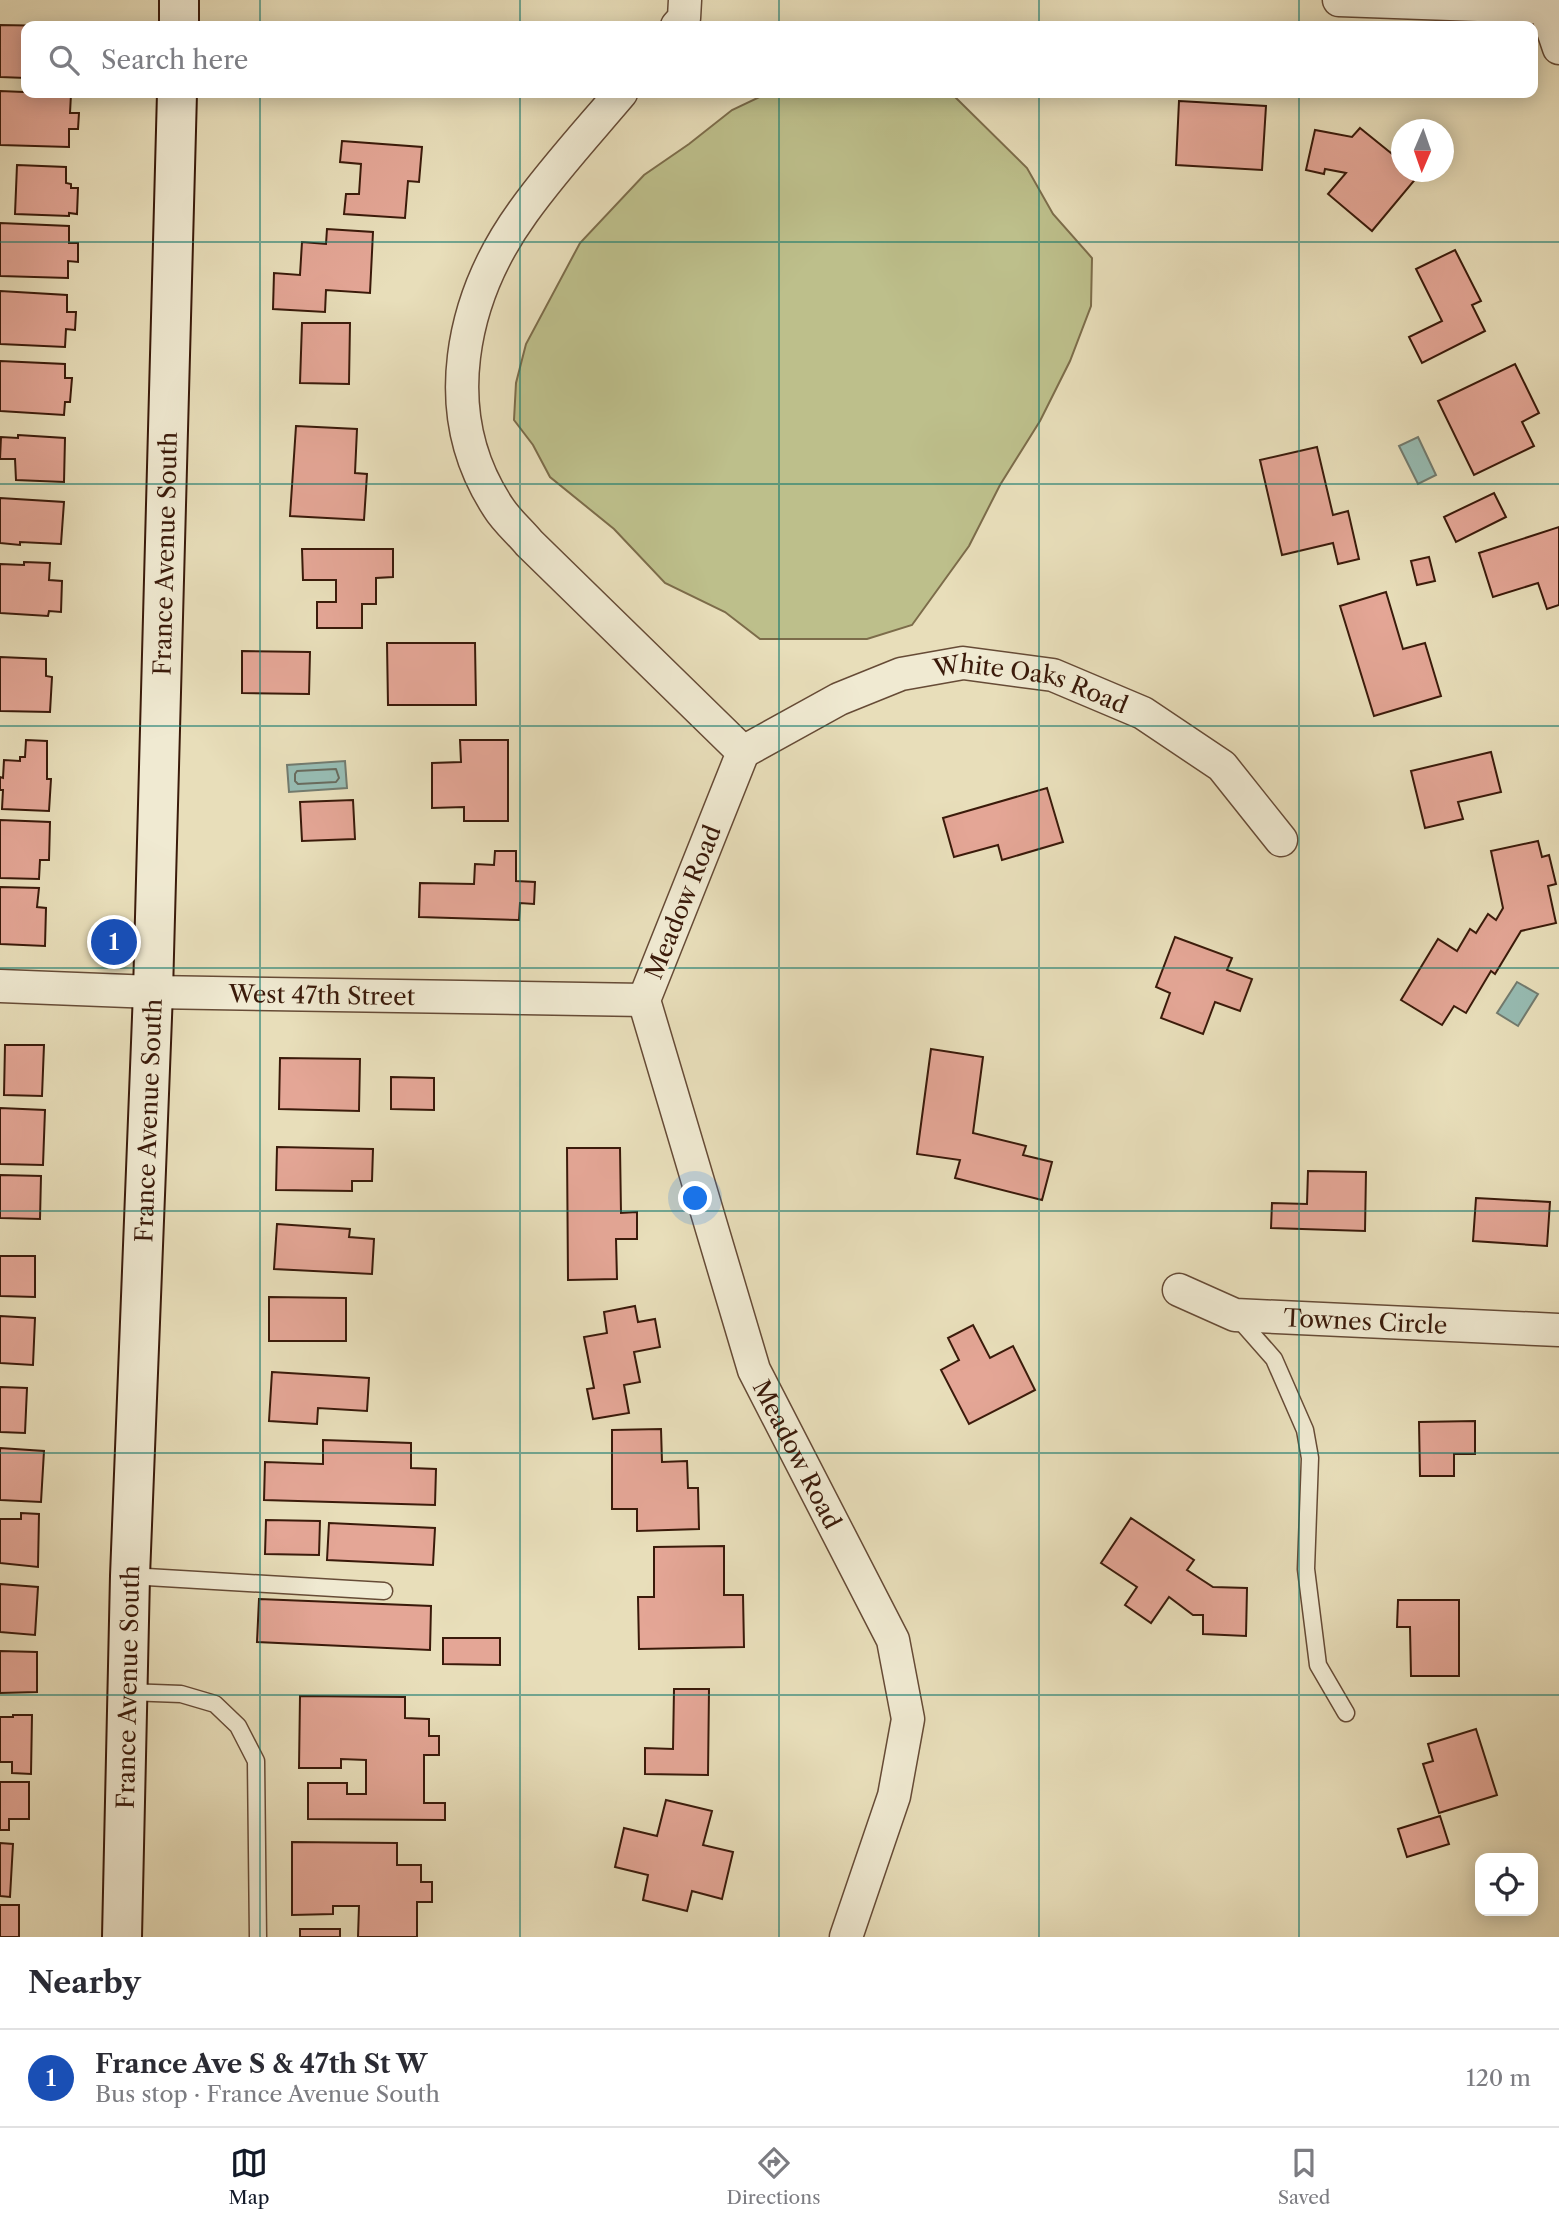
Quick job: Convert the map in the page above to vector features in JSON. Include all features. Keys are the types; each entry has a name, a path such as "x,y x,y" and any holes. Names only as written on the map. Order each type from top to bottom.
{"main road":[{"path":"179,0 179,21"},
{"name":"France Avenue South","path":"122,1937 130,1576 153,992 177,98"}],"street":[{"path":"681,21 685,0"},
{"path":"1339,0 1470,2 1552,8 1559,48"},
{"path":"617,98 522,214 485,278 464,348 461,379 463,419 477,464 498,507 539,552 743,752"},
{"name":"White Oaks Road","path":"743,752 839,699 901,674 963,663 1052,675 1143,713 1222,766 1281,840"},
{"name":"Meadow Road","path":"743,752 644,1000 754,1370 893,1640 908,1719 894,1796 846,1937"},
{"name":"West 47th Street","path":"0,986 153,992 644,1000"},
{"name":"Townes Circle","path":"1179,1290 1235,1315 1559,1330"}],"lane":[{"path":"1235,1315 1275,1359 1305,1430 1310,1458 1306,1569 1318,1665 1346,1713"},
{"path":"130,1576 384,1591"},
{"path":"127,1692 180,1694 215,1704 238,1726 256,1760 258,1937"}],"green space":[{"path":"757,98 956,98 1027,168 1053,214 1092,258 1091,306 1070,361 1040,421 1000,485 969,546 912,625 867,639 760,639 725,612 665,583 614,529 550,477 533,445 514,420 516,383 526,344 580,243 644,175 732,110"}],"water":[{"path":"1418,437 1436,475 1418,484 1399,446"},
{"path":"345,761 347,788 289,792 287,765"},
{"path":"1517,982 1538,994 1518,1026 1497,1013"}],"building":[{"path":"0,25 21,25 21,78 0,77"},
{"path":"0,91 21,92 21,98 71,98 70,113 79,113 78,129 69,129 69,147 0,145"},
{"path":"1179,101 1266,106 1262,170 1176,165"},
{"path":"1360,128 1391,153 1391,182 1413,182 1372,231 1328,194 1346,173 1325,169 1324,174 1306,170 1315,130 1352,137"},
{"path":"342,141 422,147 419,182 408,181 405,218 344,214 346,194 359,194 361,164 340,162"},
{"path":"17,165 66,167 66,183 71,184 71,188 78,188 77,214 15,214"},
{"path":"0,223 69,226 69,243 78,243 78,262 68,261 68,278 0,276"},
{"path":"327,229 373,232 370,293 326,290 325,312 273,309 274,273 300,275 302,242 326,244"},
{"path":"1455,250 1481,301 1472,305 1485,331 1422,363 1409,337 1442,321 1416,269"},
{"path":"0,291 67,295 67,312 76,312 75,330 66,329 65,347 0,344"},
{"path":"302,323 350,323 349,384 300,383"},
{"path":"0,361 65,364 65,378 72,378 70,402 65,402 64,415 0,411"},
{"path":"1515,364 1539,413 1522,422 1534,446 1474,475 1438,401"},
{"path":"296,426 357,429 355,473 367,474 364,520 290,516"},
{"path":"18,435 65,438 64,482 16,480 15,459 0,459 1,437 18,438"},
{"path":"1317,447 1333,515 1348,511 1359,559 1338,564 1333,543 1282,555 1260,460"},
{"path":"1494,493 1506,517 1456,542 1444,517"},
{"path":"0,498 64,502 61,544 0,543"},
{"path":"1559,527 1559,605 1547,609 1538,583 1493,597 1479,553"},
{"path":"302,549 393,549 393,577 376,578 376,604 362,604 362,628 317,628 317,602 336,602 336,580 303,580"},
{"path":"1429,557 1435,581 1417,585 1411,561"},
{"path":"24,562 50,563 49,580 62,581 61,612 49,611 48,616 0,613 0,564 24,565"},
{"path":"1386,592 1403,649 1425,643 1441,696 1374,716 1340,606"},
{"path":"387,643 475,643 476,705 388,705"},
{"path":"242,651 310,652 309,694 242,693"},
{"path":"0,657 46,659 46,676 52,677 50,712 0,711"},
{"path":"26,740 47,741 47,779 51,779 49,811 2,809 3,790 0,790 0,777 3,778 4,760 20,761 20,757 25,757"},
{"path":"460,740 508,740 508,821 464,821 464,807 432,808 432,763 461,762"},
{"path":"1491,752 1501,792 1458,802 1463,819 1425,828 1411,771"},
{"path":"1047,788 1063,842 1002,860 998,845 954,857 943,818"},
{"path":"353,800 355,839 302,841 300,802"},
{"path":"0,820 50,822 49,860 40,860 39,879 0,878"},
{"path":"1538,841 1542,857 1549,855 1556,884 1548,886 1556,923 1521,931 1495,974 1491,971 1466,1013 1454,1006 1442,1025 1401,1000 1438,939 1457,951 1470,929 1476,933 1488,914 1496,920 1503,908 1491,851"},
{"path":"495,851 516,851 516,881 535,882 534,904 520,903 519,920 419,917 420,883 474,884 475,864 494,865"},
{"path":"0,887 39,888 37,907 46,908 45,946 0,944"},
{"path":"1175,937 1232,958 1227,970 1252,979 1240,1011 1215,1002 1203,1034 1161,1018 1170,993 1156,987"},
{"path":"5,1045 44,1045 42,1096 4,1095"},
{"path":"931,1049 983,1057 973,1133 1026,1146 1023,1155 1052,1162 1042,1200 955,1178 960,1160 917,1154"},
{"path":"280,1058 360,1059 359,1111 279,1109"},
{"path":"391,1077 434,1078 434,1110 391,1109"},
{"path":"0,1108 45,1110 43,1165 0,1164"},
{"path":"277,1147 373,1149 372,1181 352,1181 352,1191 276,1190"},
{"path":"567,1148 620,1148 621,1213 637,1212 637,1239 616,1239 617,1279 568,1280"},
{"path":"1308,1171 1366,1172 1365,1231 1271,1228 1272,1203 1307,1204"},
{"path":"0,1175 41,1176 40,1219 0,1218"},
{"path":"1476,1198 1550,1202 1547,1246 1473,1241"},
{"path":"277,1224 350,1229 349,1237 374,1239 372,1274 274,1269"},
{"path":"0,1256 35,1256 35,1297 0,1296"},
{"path":"269,1297 346,1298 346,1341 269,1341"},
{"path":"635,1306 638,1322 655,1319 660,1347 634,1352 640,1382 624,1385 629,1413 593,1419 587,1389 594,1388 584,1337 607,1333 604,1312"},
{"path":"0,1316 35,1318 33,1365 0,1363"},
{"path":"973,1325 990,1358 1013,1346 1035,1390 969,1424 941,1370 959,1360 948,1338"},
{"path":"272,1372 369,1378 367,1411 318,1408 317,1424 269,1421"},
{"path":"0,1387 27,1388 25,1433 0,1432"},
{"path":"1475,1421 1475,1454 1454,1454 1454,1476 1420,1476 1419,1422"},
{"path":"661,1429 662,1462 687,1461 688,1488 698,1488 699,1529 637,1531 637,1509 612,1509 612,1430"},
{"path":"323,1440 411,1443 411,1468 436,1469 435,1505 264,1500 265,1462 323,1464"},
{"path":"0,1448 44,1451 41,1502 0,1500"},
{"path":"21,1513 39,1514 38,1567 0,1563 0,1519 21,1519"},
{"path":"1131,1518 1194,1560 1187,1570 1213,1587 1247,1588 1246,1636 1203,1634 1203,1615 1193,1615 1169,1597 1151,1623 1125,1605 1137,1587 1101,1563"},
{"path":"266,1520 320,1521 319,1555 265,1554"},
{"path":"329,1523 435,1528 433,1565 327,1560"},
{"path":"724,1546 724,1595 743,1595 744,1647 639,1649 638,1597 654,1597 654,1547"},
{"path":"0,1584 38,1587 35,1635 0,1632"},
{"path":"259,1599 431,1606 430,1650 257,1642"},
{"path":"1398,1600 1459,1600 1459,1676 1411,1676 1410,1627 1397,1627"},
{"path":"443,1638 500,1638 500,1665 443,1664"},
{"path":"0,1651 37,1652 37,1692 0,1693"},
{"path":"674,1689 709,1689 708,1775 645,1774 645,1748 673,1749"},
{"path":"300,1696 405,1697 405,1718 429,1719 429,1736 439,1736 439,1755 424,1755 424,1803 445,1803 445,1820 308,1819 308,1783 347,1783 347,1794 366,1794 366,1760 341,1759 341,1768 299,1768"},
{"path":"32,1715 31,1774 12,1773 12,1762 0,1762 0,1717"},
{"path":"1476,1729 1497,1795 1439,1813 1423,1764 1433,1761 1428,1744"},
{"path":"0,1782 29,1782 29,1819 9,1819 9,1830 0,1830"},
{"path":"666,1800 712,1811 703,1845 733,1852 722,1899 692,1891 687,1911 643,1900 648,1875 615,1867 624,1828 657,1836"},
{"path":"1440,1816 1449,1844 1407,1857 1398,1829"},
{"path":"292,1842 397,1843 397,1865 421,1865 421,1882 432,1882 432,1902 417,1902 417,1937 358,1937 359,1906 333,1906 333,1914 292,1915"},
{"path":"0,1843 13,1844 10,1897 0,1896"},
{"path":"0,1905 19,1905 19,1937 0,1937"},
{"path":"300,1929 340,1929 340,1937 300,1937"}],"place":[{"name":"France Ave S & 47th St W","path":"114,942"}]}
